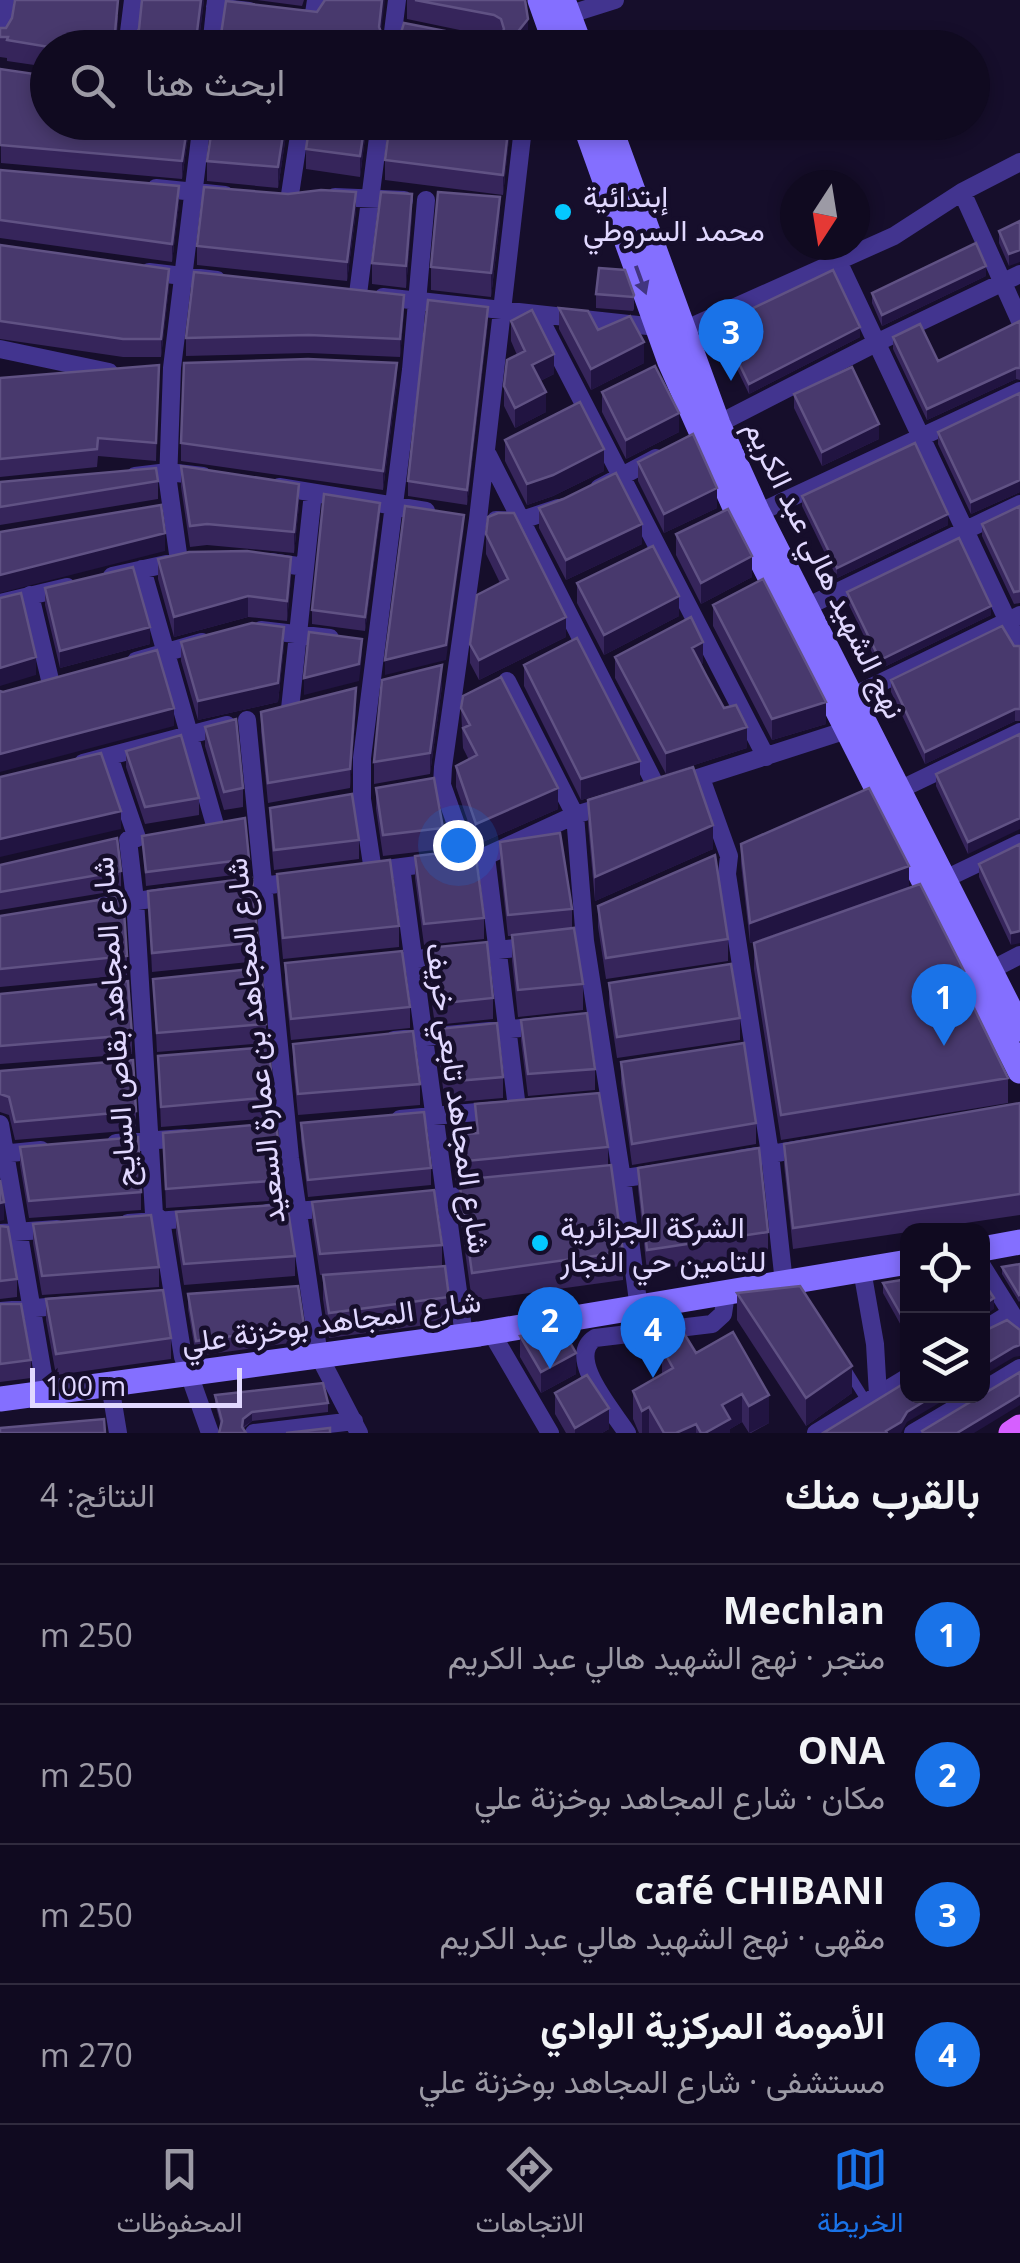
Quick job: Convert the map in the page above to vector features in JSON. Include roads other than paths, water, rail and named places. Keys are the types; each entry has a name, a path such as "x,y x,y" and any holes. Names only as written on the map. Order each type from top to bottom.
{"main road":[{"path":"592,140 671,329"},
{"name":"نهج الشهيد هالي عبد الكريم","path":"613,140 671,329 672,363 694,438 784,594 852,697 879,793 930,890 991,970 1020,1029"},
{"path":"784,594 879,793"},
{"path":"930,890 1020,1071"},
{"path":"990,1248 1020,1242"},
{"name":"شارع المجاهد بوخزنة علي","path":"0,1399 492,1332 640,1320 726,1294 900,1263"},
{"path":"1010,1433 1020,1427"}],"street":[{"path":"0,37 5,0"},
{"path":"212,30 215,3 312,20 316,0"},
{"path":"397,0 398,30"},
{"path":"555,9 614,0"},
{"path":"127,2 127,30"},
{"path":"0,603 185,560 164,510 173,368 200,140"},
{"path":"271,199 293,140"},
{"path":"378,140 371,200 349,293 671,329 838,262 921,221 962,192 1020,162"},
{"path":"377,1121 527,1107 507,1030 497,950 477,857 434,786 450,710 448,672 461,517 492,453 505,208 520,140"},
{"path":"136,186 271,199 315,196 435,201 404,370 394,506 376,645 380,687 362,758 364,872 477,857 575,815 847,730"},
{"path":"962,192 1020,321"},
{"path":"838,262 966,530 1014,618 1020,647"},
{"path":"127,268 244,283"},
{"path":"258,484 461,517 519,521 582,496 876,343 1020,274"},
{"path":"538,315 766,758"},
{"path":"0,348 117,372 54,378"},
{"path":"739,515 923,439 1020,391"},
{"path":"492,453 519,521 558,598 574,647 605,669 641,795"},
{"path":"122,478 168,472 220,478"},
{"name":"شارع المجاهد بن عمارة السعيد","path":"313,493 299,633 276,713 237,822 265,886 272,973 288,1053 296,1129 298,1211 319,1356 356,1427"},
{"path":"784,594 966,530 1020,504"},
{"path":"248,559 305,568"},
{"path":"142,569 188,735 237,822"},
{"path":"558,598 576,590"},
{"path":"30,595 42,687 70,679"},
{"path":"852,697 1014,618"},
{"path":"109,669 251,629 376,645"},
{"path":"450,710 500,684 575,815 582,920"},
{"path":"345,696 380,687"},
{"path":"72,765 276,713"},
{"path":"879,793 1020,732"},
{"name":"شارع المجاهد بقاص السايح","path":"108,756 136,900 154,1214 161,1220 182,1357 210,1433"},
{"path":"701,778 737,852"},
{"path":"195,828 278,814"},
{"path":"125,840 156,834"},
{"path":"930,890 1020,842"},
{"path":"711,864 737,852"},
{"path":"737,852 727,874 741,964 744,1051 770,1154 784,1283"},
{"name":"شارع المجاهد تابعي خريف","path":"402,867 444,1198 446,1277 464,1336"},
{"path":"77,910 319,878"},
{"path":"567,943 582,920 601,912"},
{"path":"360,965 567,943"},
{"path":"369,1043 579,1022 602,992 567,943"},
{"path":"991,970 1020,955"},
{"path":"579,1022 614,1072 600,1102 622,1180 640,1320 588,1342 583,1354 586,1383 627,1433"},
{"path":"260,1056 288,1053"},
{"path":"0,1124 46,1392"},
{"path":"268,1131 296,1129"},
{"path":"99,1145 208,1136"},
{"path":"718,1162 821,1146"},
{"path":"3,1154 66,1148"},
{"path":"562,1186 622,1180 680,1168"},
{"path":"389,1203 503,1192"},
{"path":"239,1215 353,1206"},
{"path":"112,1225 220,1216"},
{"path":"0,1233 77,1228"},
{"path":"862,1270 876,1344 872,1399"},
{"path":"990,1279 1016,1320 990,1328"},
{"path":"0,1311 91,1304"},
{"path":"492,1332 543,1407 550,1433"},
{"path":"990,1387 1020,1368"},
{"path":"816,1433 900,1382"},
{"path":"110,1384 118,1433"},
{"path":"914,1433 964,1403"},
{"path":"254,1433 356,1427"}],"lane":[{"path":"838,1356 872,1399"}],"place":[{"name":"إبتدائية محمد السروطي","path":"563,212"},
{"name":"café CHIBANI","path":"731,381"},
{"name":"Mechlan","path":"944,1046"},
{"name":"الشركة الجزائرية للتامين حي النجار","path":"540,1243"},
{"name":"ONA","path":"550,1369"},
{"name":"الأمومة المركزية الوادي","path":"653,1378"}]}
